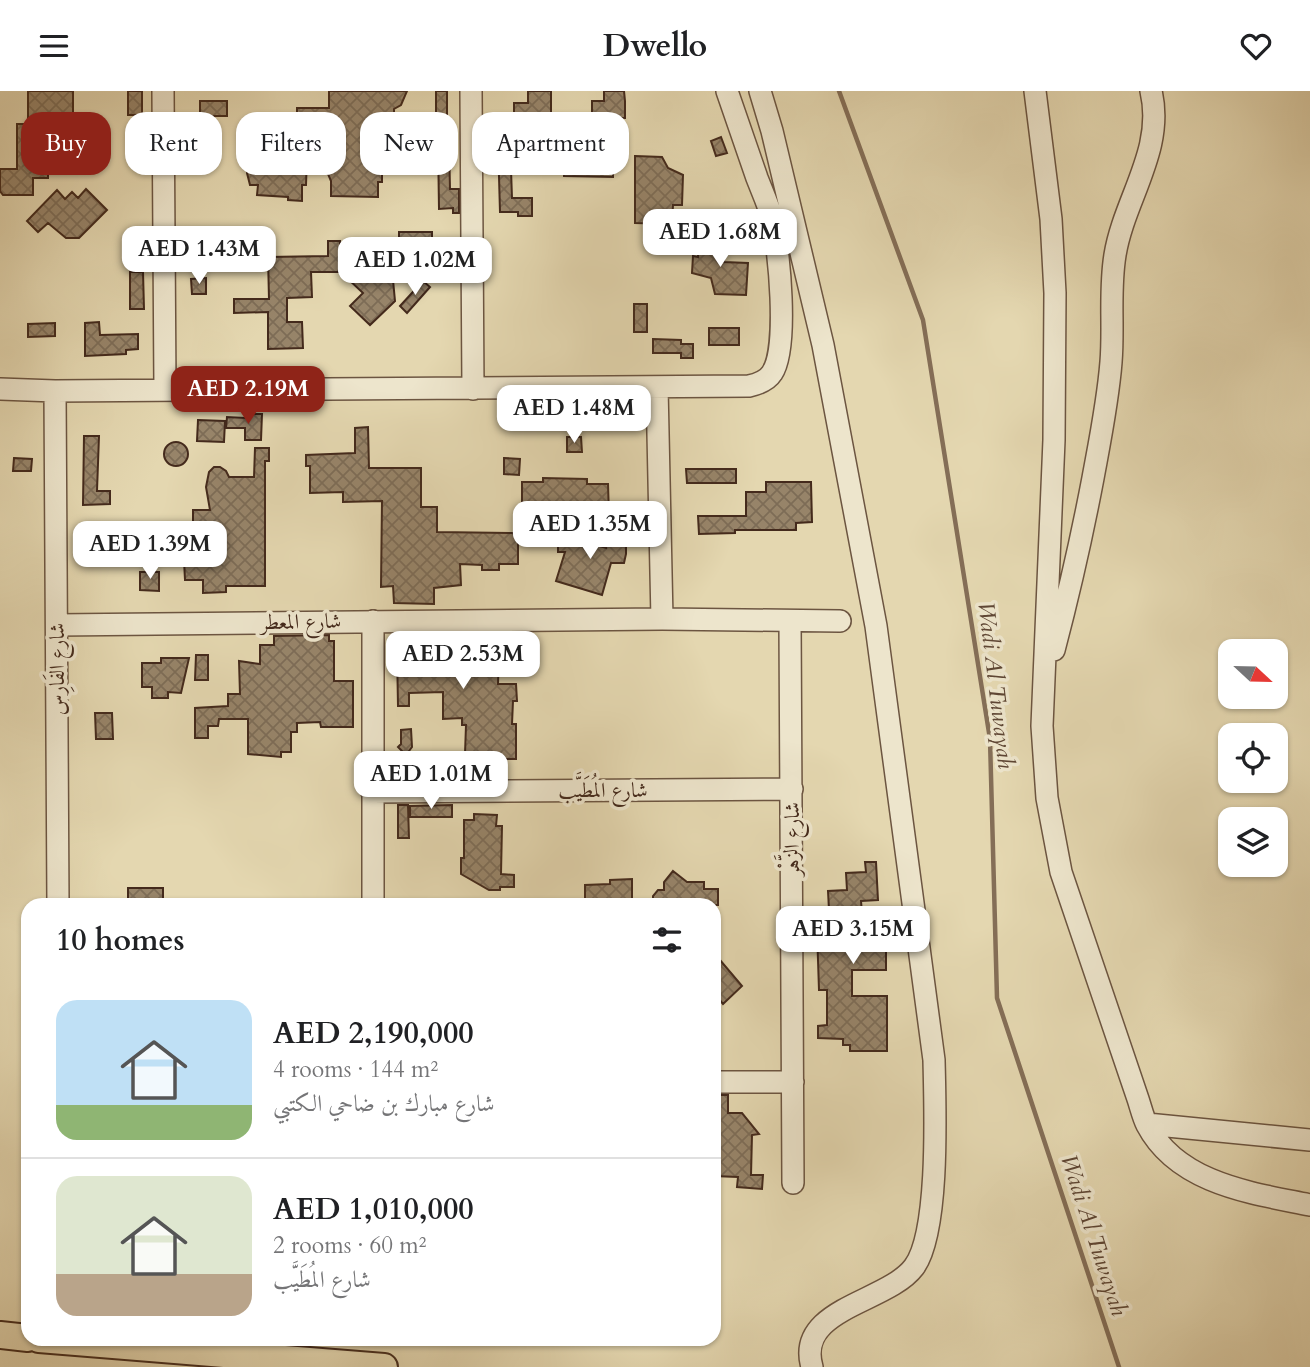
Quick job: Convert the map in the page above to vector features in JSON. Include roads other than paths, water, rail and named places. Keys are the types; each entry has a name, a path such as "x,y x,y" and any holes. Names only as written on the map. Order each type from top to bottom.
{"main road":[{"path":"0,1333 21,1337"},
{"path":"121,1346 384,1367"}],"street":[{"path":"163,91 165,390"},
{"path":"471,91 473,389"},
{"path":"0,389 473,389 750,386 761,383 771,375 777,365 781,310 777,240 771,215 727,91"},
{"path":"760,91 822,345 876,626 934,1060 930,1222 925,1246 915,1265 901,1280 830,1318 818,1328 811,1343 812,1367"},
{"path":"1035,91 1051,219 1055,293 1055,403 1043,762 1061,872 1147,1124 1175,1159 1214,1182 1310,1205"},
{"path":"1044,689 1069,593 1102,428 1111,361 1110,309 1115,254 1124,217 1151,146 1154,112 1151,91"},
{"path":"657,387 662,619"},
{"name":"شارع الفَارِس","path":"55,391 58,898"},
{"name":"شارع المعطر","path":"57,625 662,619 840,621"},
{"path":"373,621 373,898"},
{"name":"شارع الزَّهْر","path":"790,621 793,1183"},
{"name":"شارع المُطَيَّب","path":"372,792 792,789"},
{"path":"721,1082 793,1082"},
{"path":"1147,1124 1310,1140"},
{"path":"0,1333 21,1326"},
{"path":"136,1346 144,1348"}],"waterway":[{"name":"Wadi Al Tuwayah","path":"839,91 923,320 990,739 997,998 1119,1367"}]}
